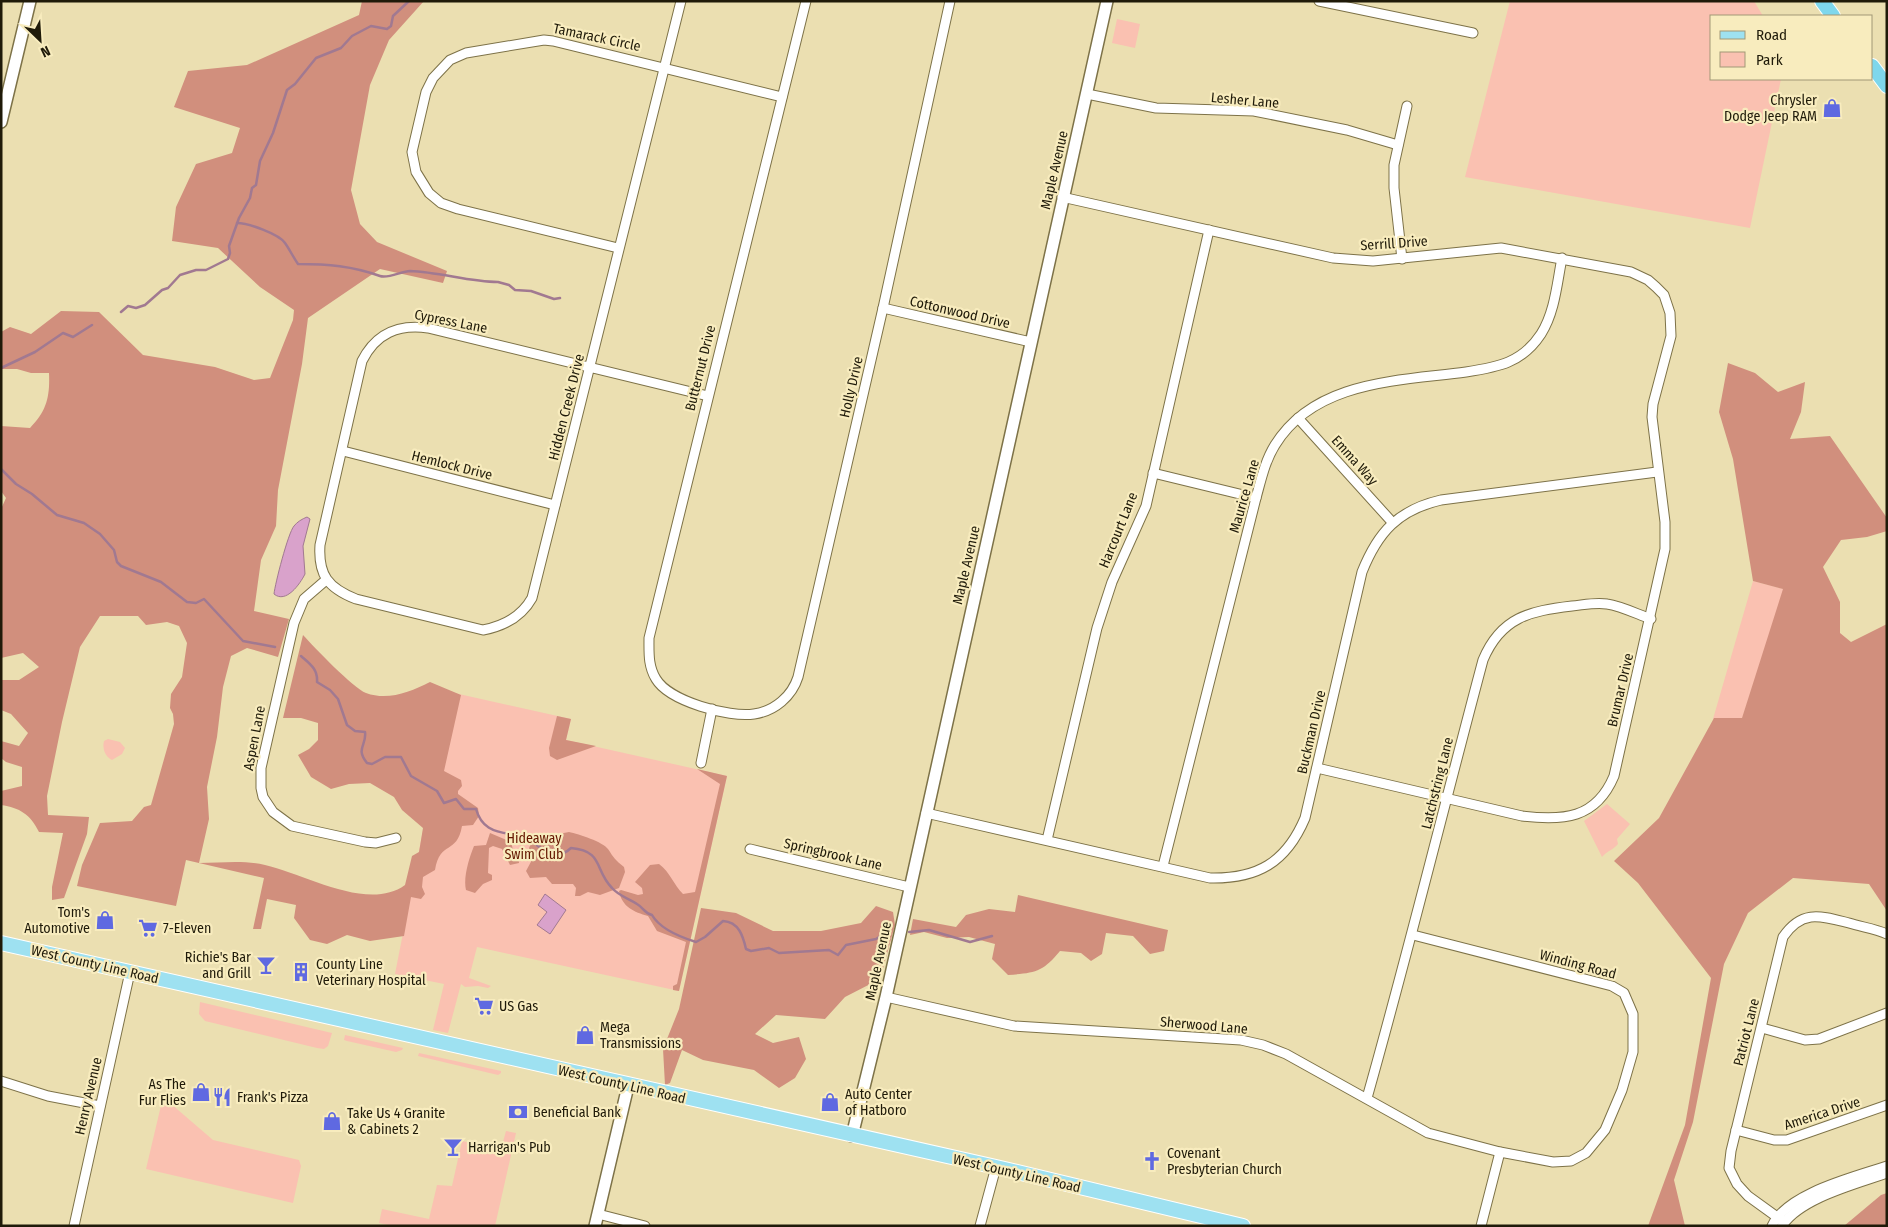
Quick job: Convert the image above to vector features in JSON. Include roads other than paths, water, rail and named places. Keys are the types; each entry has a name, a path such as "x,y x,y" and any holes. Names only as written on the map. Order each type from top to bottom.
{"highway":[{"path":"1822,1 1833,15"},
{"path":"1873,67 1887,86"}],"main road":[{"name":"West County Line Road","path":"1,943 996,1168 1243,1226"}],"street":[{"path":"1,122 30,1"},
{"name":"Hidden Creek Drive","path":"326,580 344,595 356,600 483,630 504,625 521,613 532,598 591,368 618,248 681,1"},
{"name":"Butternut Drive","path":"712,709 681,699 663,688 651,670 649,638 806,1"},
{"name":"Holly Drive","path":"712,709 743,714 762,712 786,699 795,685 883,308 950,1"},
{"name":"Maple Avenue","path":"852,1136 886,997 1107,1"},
{"path":"1319,1 1473,33"},
{"name":"Tamarack Circle","path":"618,248 458,209 435,198 420,180 413,161 412,152 426,92 437,71 459,55 544,40 665,67 782,97"},
{"name":"Lesher Lane","path":"1086,94 1156,108 1254,111 1347,130 1398,145"},
{"path":"1402,259 1394,188 1398,145 1407,106"},
{"name":"Serrill Drive","path":"1062,197 1332,258 1373,261 1501,248 1631,272 1648,280 1664,295"},
{"name":"Harcourt Lane","path":"1047,840 1096,628 1112,582 1146,506 1210,230"},
{"name":"Maurice Lane","path":"1164,866 1256,498 1267,460 1276,444 1298,418 1324,401 1355,389 1500,367 1511,362 1531,346 1546,325 1562,258"},
{"name":"Brumar Drive","path":"1317,768 1522,816 1558,819 1578,814 1603,797 1614,776 1651,619 1666,536 1652,426 1653,404 1672,328 1670,313 1664,295"},
{"name":"Cottonwood Drive","path":"883,308 1031,342"},
{"name":"Cypress Lane","path":"326,580 320,568 320,545 343,451 362,361 368,348 386,333 407,326 428,328 708,396"},
{"name":"Emma Way","path":"1298,418 1392,522"},
{"name":"Hemlock Drive","path":"343,451 555,506"},
{"name":"Buckman Drive","path":"926,813 1210,878 1250,874 1282,856 1298,836 1305,818 1362,572 1375,544 1392,522 1417,508 1441,500 1658,472"},
{"path":"1153,473 1256,498"},
{"name":"Aspen Lane","path":"326,580 304,599 294,623 261,768 262,797 279,818 292,826 365,842 376,843 396,838"},
{"name":"Latchstring Lane","path":"1367,1098 1413,935 1446,798 1483,660 1496,636 1505,626 1532,612 1600,604 1608,604 1651,619"},
{"path":"701,763 712,709"},
{"name":"Springbrook Lane","path":"750,849 909,887"},
{"name":"Patriot Lane","path":"1781,1222 1748,1196 1732,1176 1729,1168 1736,1130 1783,937 1791,926 1804,918 1819,916 1887,934"},
{"name":"Winding Road","path":"1413,935 1612,986 1624,993 1629,1002 1633,1014 1633,1052 1622,1090 1605,1130 1593,1146 1578,1158 1562,1162 1500,1152"},
{"name":"Henry Avenue","path":"74,1226 130,972"},
{"name":"Sherwood Lane","path":"886,997 1014,1026 1241,1040 1263,1045 1286,1054 1428,1133 1500,1152"},
{"path":"1762,1028 1805,1040 1887,1014"},
{"path":"1,1081 48,1096 100,1106"},
{"path":"628,1086 597,1220 645,1226"},
{"name":"America Drive","path":"1736,1130 1774,1140 1787,1140 1887,1105"},
{"path":"1481,1226 1500,1152"},
{"path":"1781,1222 1797,1200 1887,1166"},
{"path":"980,1226 996,1168"},
{"path":"1772,1226 1814,1201 1887,1173"}],"waterway":[{"path":"121,312 128,306 136,308 145,305 162,290 168,288 180,275 196,270 206,270 228,259 230,253 229,246 239,218 250,198 252,188 256,185 260,161 273,133 287,90 295,84 316,58 341,48 352,36 371,26 387,29 391,26 393,16 409,1"},
{"path":"237,223 255,227 277,236 285,243 298,264 340,266 383,277 410,271 432,273 498,282 509,285 515,290 531,291 554,299 560,298"},
{"path":"1,368 35,352 63,333 73,337 92,325"},
{"path":"1,469 16,484 32,494 57,515 84,523 100,534 114,550 117,562 121,566 161,582 187,602 196,603 204,599 243,641 275,647"},
{"path":"301,656 315,670 317,682 330,690 338,699 347,725 355,731 365,732 362,754 367,763 372,764 385,757 401,757 411,776 437,791 444,803 456,799 464,809 476,809 481,820 489,828 505,833 522,835 552,854 564,853 571,848 589,853 594,857 606,881 615,891 652,915 660,924 677,935 696,942 705,937 723,921 737,927 742,935 746,949 751,951 769,948 779,953 829,950 838,955 846,945 876,939 890,930"},
{"path":"909,932 929,930 970,942 992,936"}],"place":[{"name":"Chrysler Dodge Jeep RAM","path":"1832,108"},
{"name":"Tom's Automotive","path":"105,920"},
{"name":"7-Eleven","path":"148,928"},
{"name":"Richie's Bar and Grill","path":"266,965"},
{"name":"County Line Veterinary Hospital","path":"301,972"},
{"name":"US Gas","path":"484,1006"},
{"name":"Mega Transmissions","path":"585,1035"},
{"name":"As The Fur Flies","path":"201,1092"},
{"name":"Frank's Pizza","path":"222,1097"},
{"name":"Auto Center of Hatboro","path":"830,1102"},
{"name":"Beneficial Bank","path":"518,1112"},
{"name":"Take Us 4 Granite & Cabinets 2","path":"332,1121"},
{"name":"Harrigan's Pub","path":"453,1147"},
{"name":"Covenant Presbyterian Church","path":"1152,1161"}],"park label":[{"name":"Hideaway Swim Club","path":"534,846"}]}
